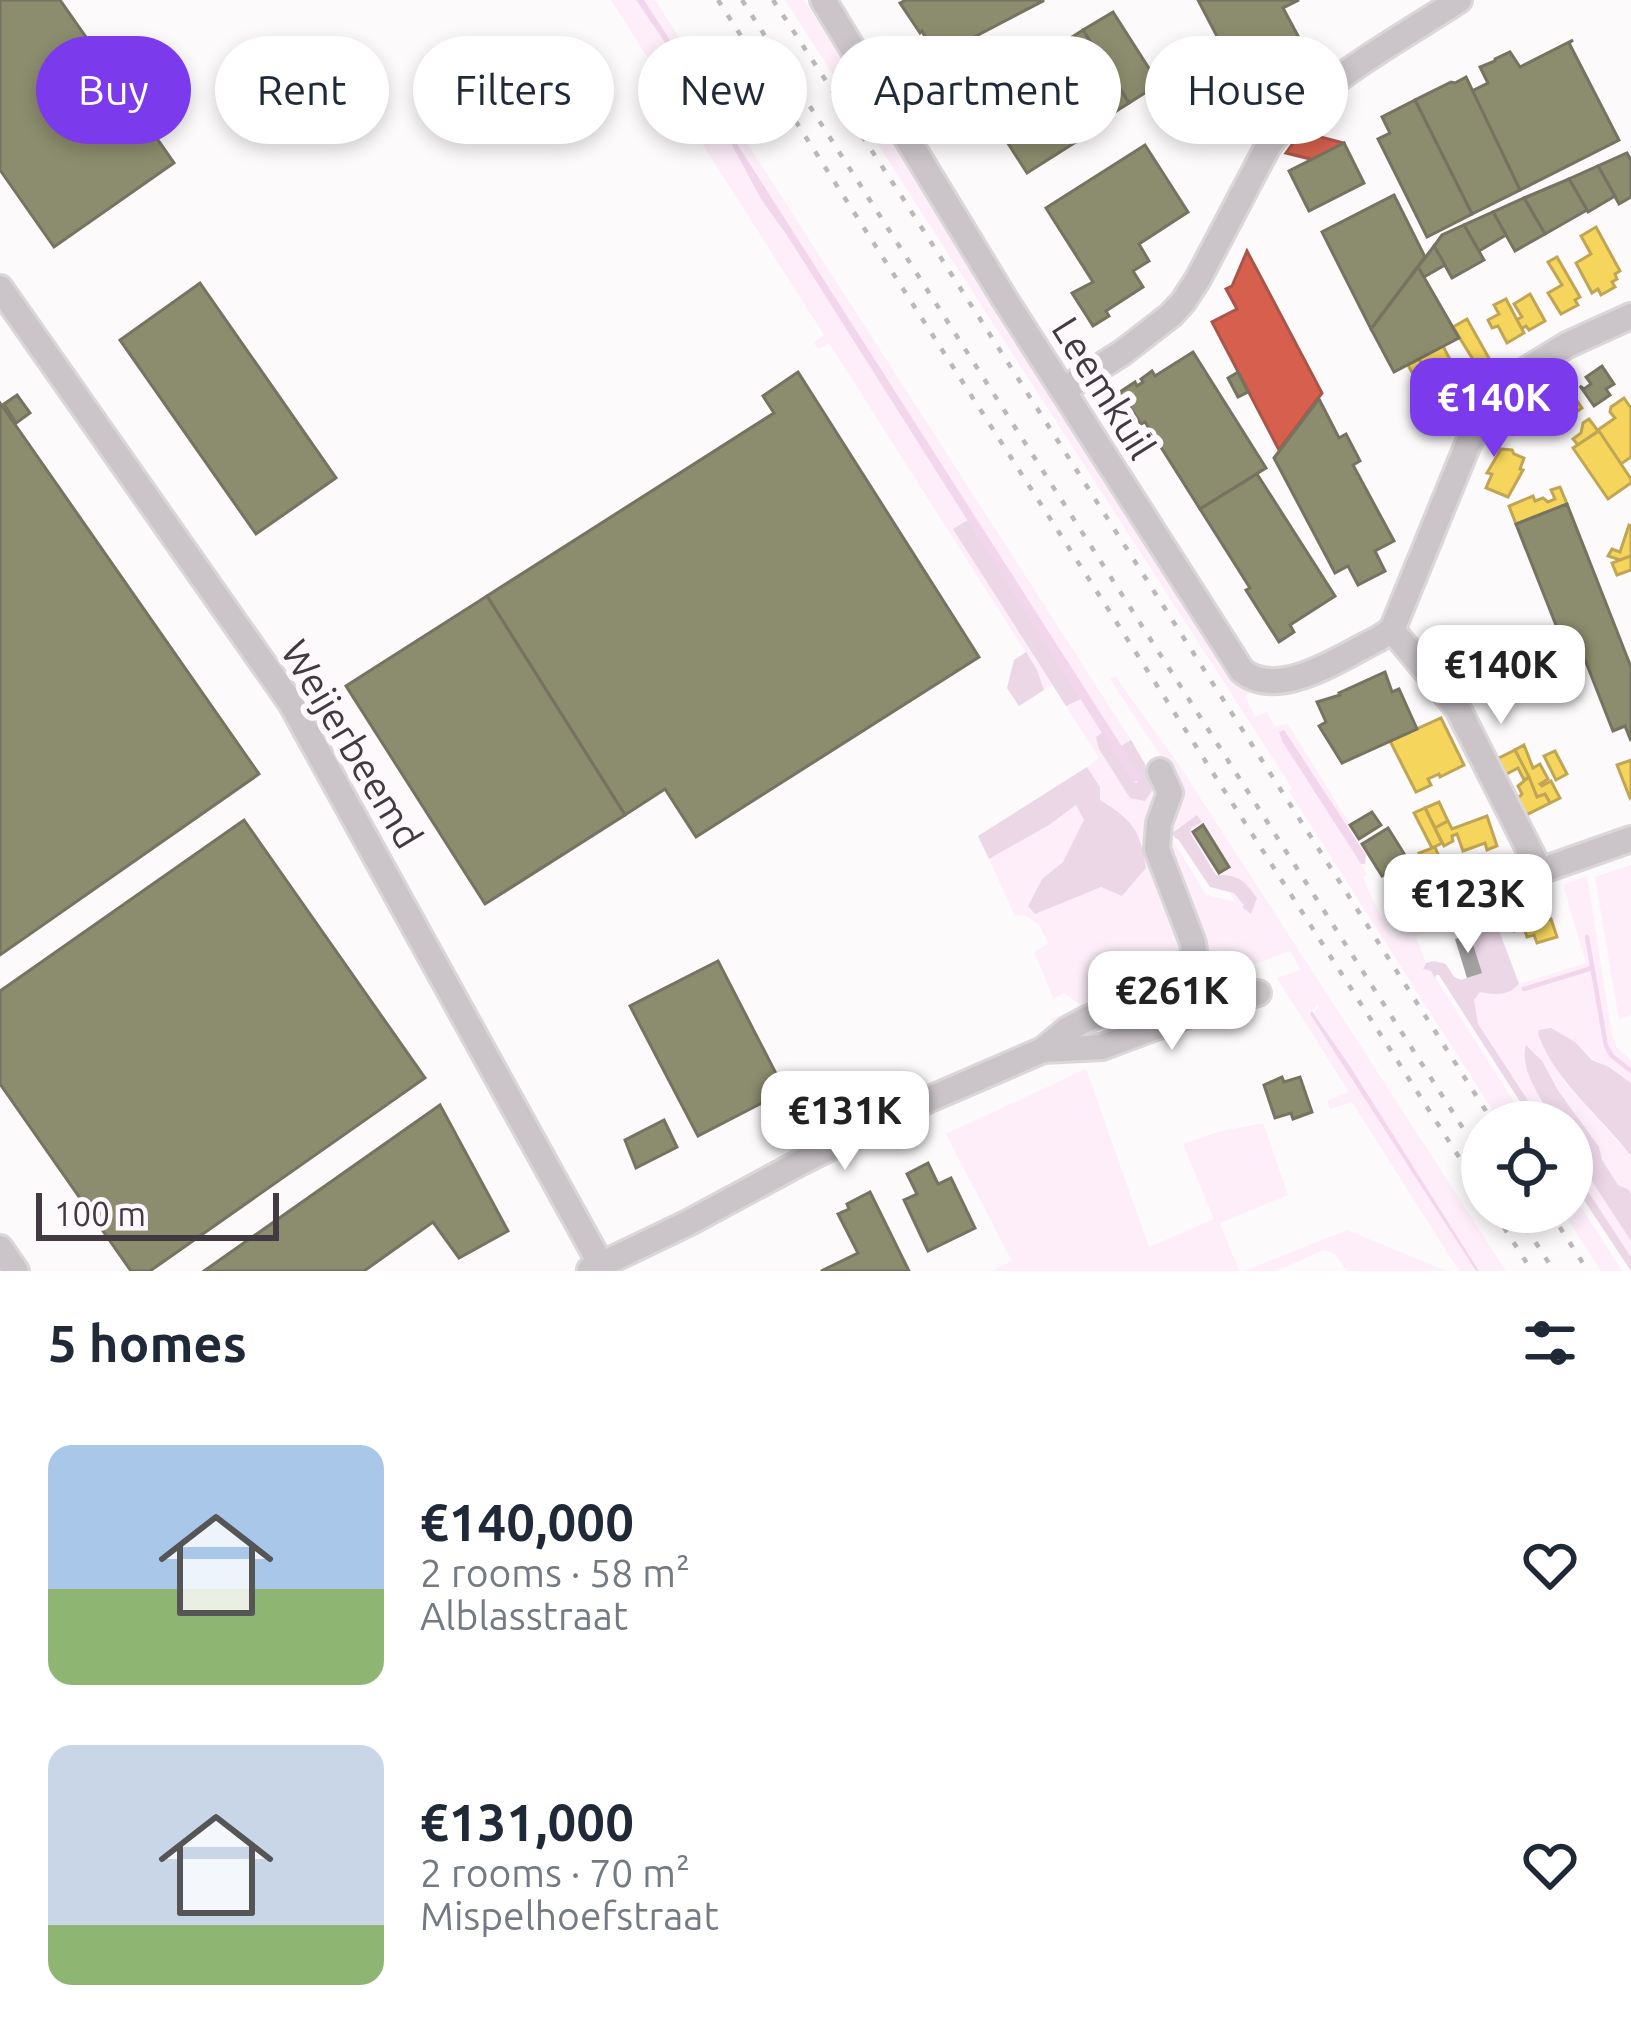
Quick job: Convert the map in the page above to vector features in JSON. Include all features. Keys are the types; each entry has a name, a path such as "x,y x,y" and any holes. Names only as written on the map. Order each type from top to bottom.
{"street":[{"name":"Leemkuil","path":"823,0 1242,671 1254,681 1281,682 1392,630"},
{"path":"1063,390 1122,353 1183,302 1281,129 1318,94 1459,0"},
{"name":"Weijerbeemd","path":"0,288 290,704 472,1028 591,1250 594,1267"},
{"path":"1631,316 1567,345 1515,377 1492,404 1468,444 1392,630 1458,709 1540,871 1631,839"},
{"path":"594,1267 891,1117 1043,1050 1087,1019 1197,975 1193,943 1157,849 1159,823 1170,793 1160,771"},
{"path":"1043,1050 1102,1047 1258,993"},
{"path":"0,1248 16,1271"}],"shaded area":[{"path":"611,0 636,0 660,36 638,36 638,42"},
{"path":"636,0 644,0 667,36 660,36"},
{"path":"644,0 655,0 678,36 667,36"},
{"path":"785,0 804,0 831,43 831,71"},
{"path":"703,144 731,144 761,199 968,520 954,530 1052,685 1044,690 1037,670 829,343 818,349 814,343 824,335"},
{"path":"731,144 737,144 1142,778 1139,781 1133,782 761,199"},
{"path":"736,144 748,144 1131,740 1121,746"},
{"path":"878,144 895,144 1228,668 1252,692 1245,696 1255,717 1267,712 1274,726 1288,724 1352,828 1347,829 1314,775 1279,736 1367,874 1363,877 1366,885 1393,936 1487,899 1416,937 1426,963 1423,969 1431,971 1514,1101 1487,1101 1289,791 1292,788"},
{"path":"968,520 1081,699 1066,706 953,529"},
{"path":"1026,652 1044,690 1019,706 1007,688 1014,660"},
{"path":"1115,676 1179,765 1461,1201 1461,1233 1481,1233 1506,1271 1479,1271 1314,1012 1318,1003 1310,1014 1476,1271 1459,1271 1352,1102 1330,1109 1327,1101 1349,1092 1277,978 1301,970 1290,951 1089,1026 1210,978 1212,973 1162,842 1175,838 1206,895 1236,902 1189,832 1191,828 1179,826 1163,834 1181,793 1110,679"},
{"path":"1081,699 1103,732 1096,737 1130,798 1152,791 1145,764 1154,777 1152,825 1192,973 1055,1026 1050,1019 1084,1007 1064,993 1054,999 1034,952 1049,943 1038,924 1025,915 1015,916 989,859 1076,804 1084,820 1063,862 1042,879 1028,905 1035,913 1102,887 1143,844 1124,819 1100,800 1100,786 1087,767 1099,758 1066,706"},
{"path":"1284,730 1366,855 1365,864 1282,741 1279,732"},
{"path":"1103,732 1136,783 1141,778 1121,746 1131,740 1145,764 1152,791 1145,801 1130,798 1099,749 1096,737"},
{"path":"1087,767 1100,787 1100,800 1133,827 1146,868 1122,896 1101,887 1035,914 1028,906 1042,879 1063,862 1084,820 1076,805 989,859 978,836"},
{"path":"1197,815 1202,822 1190,833 1216,875 1235,877 1253,892 1257,898 1251,914 1234,893 1210,887 1172,833"},
{"path":"1631,865 1631,1015 1619,1020 1595,877"},
{"path":"1587,876 1612,1035 1617,1048 1631,1060 1631,1083 1575,1042 1538,1037 1581,1101 1566,1101 1556,1083 1548,1101 1528,1101 1478,1025 1474,1000 1480,991 1506,992 1586,963 1563,885"},
{"path":"1491,909 1519,984 1501,994 1480,992 1474,1000 1478,1024 1528,1101 1520,1101 1439,975 1435,978 1423,969 1434,961 1446,964 1461,980 1481,973 1465,920"},
{"path":"1312,1011 1351,1068 1479,1271 1310,1014"},
{"path":"1551,1028 1631,1083 1631,1156 1593,1113 1593,1101 1583,1101 1556,1068 1539,1030"},
{"path":"1526,1045 1542,1061 1566,1101 1542,1101 1525,1055"},
{"path":"1086,1069 1149,1247 1214,1219 1183,1144 1263,1123 1288,1195 1220,1223 1239,1271 991,1271 1012,1261 946,1134"},
{"path":"1593,1114 1631,1156 1631,1194 1618,1185 1593,1139"},
{"path":"1593,1139 1618,1185 1631,1194 1631,1241 1593,1183"},
{"path":"1593,1183 1631,1241 1631,1257 1593,1199"},
{"path":"1593,1199 1631,1257 1631,1271 1593,1214"},
{"path":"1593,1226 1622,1271 1601,1271 1577,1233 1593,1233"},
{"path":"1347,1230 1447,1271 1347,1271 1335,1254 1324,1250 1276,1271 1244,1271"}],"building: Homes":[{"path":"1596,227 1620,271 1612,282 1615,287 1601,295 1598,289 1592,293 1576,263 1591,254 1581,236"},
{"path":"1557,257 1580,297 1575,300 1578,305 1561,314 1548,293 1562,285 1548,262"},
{"path":"1530,294 1545,321 1521,329 1516,320 1522,317 1514,304"},
{"path":"1506,299 1524,333 1507,343 1498,326 1492,328 1488,320 1499,314 1494,305"},
{"path":"1467,319 1490,360 1477,366 1453,327"},
{"path":"1443,346 1461,381 1441,395 1419,359"},
{"path":"1419,359 1443,408 1423,422 1412,401 1424,394 1408,365"},
{"path":"1565,383 1582,408 1573,414 1565,402 1549,413 1540,400"},
{"path":"1624,398 1631,408 1631,457 1621,464 1598,430 1615,418 1611,407"},
{"path":"1589,419 1598,431 1578,445 1573,439"},
{"path":"1599,431 1631,479 1608,499 1573,448"},
{"path":"1501,449 1524,458 1523,470 1508,497 1486,488 1492,474 1487,473"},
{"path":"1560,487 1567,504 1516,524 1509,506 1533,496 1535,501 1543,498 1548,502 1555,499 1551,490"},
{"path":"1629,525 1631,556 1620,560 1608,556 1612,549 1620,552"},
{"path":"1631,556 1631,570 1617,575 1612,563"},
{"path":"1441,718 1464,765 1428,779 1431,785 1416,792 1390,741"},
{"path":"1524,745 1533,768 1540,764 1548,779 1540,784 1551,781 1560,798 1550,803 1545,794 1537,797 1515,750"},
{"path":"1515,750 1529,777 1524,780 1518,768 1501,777 1493,761"},
{"path":"1555,751 1567,774 1556,780 1544,756"},
{"path":"1631,760 1631,797 1630,798 1617,765"},
{"path":"1529,777 1537,797 1545,794 1550,803 1524,816 1515,801 1522,794 1518,786"},
{"path":"1439,802 1448,821 1435,828 1425,808"},
{"path":"1425,808 1442,843 1432,848 1414,813"},
{"path":"1487,816 1497,846 1487,850 1485,843 1463,851 1457,834 1444,846 1435,828 1448,821 1452,829"},
{"path":"1435,847 1445,872 1429,878 1419,853"},
{"path":"1528,910 1533,925 1551,919 1557,937 1537,943 1534,935 1527,937 1524,928 1514,931 1509,916"}],"building: Shops":[{"path":"1292,144 1344,144 1343,149 1318,161 1286,153"},
{"path":"1247,251 1322,393 1279,450 1212,322 1237,309 1226,289 1232,286"}],"building: Industry":[{"path":"0,0 60,0 85,36 36,36 36,144 161,144 174,163 54,247 0,170"},
{"path":"1043,0 976,36 925,36 900,3"},
{"path":"1198,0 1299,0 1283,8 1298,36 1217,36"},
{"path":"1113,12 1145,62 1145,93 1129,103 1121,90 1121,36 1087,36 1083,30"},
{"path":"1573,40 1569,43 1619,140 1520,190 1472,91 1488,83 1480,67 1510,52 1520,67"},
{"path":"1466,77 1520,190 1472,214 1415,100"},
{"path":"1415,100 1472,214 1427,237 1378,139 1390,133 1382,117"},
{"path":"1008,144 1073,144 1027,173"},
{"path":"1344,144 1364,183 1309,211 1289,171"},
{"path":"1145,145 1188,212 1139,244 1149,261 1133,271 1143,287 1106,311 1109,316 1093,326 1072,293 1093,282 1046,208"},
{"path":"1627,153 1631,197 1619,204 1598,166"},
{"path":"1598,166 1615,196 1588,212 1569,179"},
{"path":"1569,179 1587,210 1545,234 1524,198"},
{"path":"1394,195 1425,257 1371,329 1322,232"},
{"path":"1524,198 1545,234 1515,251 1493,212"},
{"path":"1493,212 1506,235 1479,251 1464,225"},
{"path":"1464,225 1484,260 1452,278 1434,246 1442,235"},
{"path":"1434,246 1445,265 1424,277 1418,267"},
{"path":"1418,267 1459,338 1394,372 1371,329"},
{"path":"200,283 336,478 256,534 120,340"},
{"path":"1193,352 1266,468 1200,509 1145,422 1141,424 1120,392"},
{"path":"1602,366 1614,384 1606,389 1610,395 1594,406 1580,386 1584,389 1591,384 1586,377"},
{"path":"798,372 979,657 696,837 665,789 625,815 487,596 774,413 763,396"},
{"path":"1238,372 1248,392 1238,397 1228,378"},
{"path":"17,395 30,413 16,423 4,404"},
{"path":"1319,399 1339,438 1346,434 1360,461 1353,465 1394,541 1375,551 1385,571 1358,585 1348,566 1335,573 1274,458"},
{"path":"0,403 259,774 0,955"},
{"path":"1257,474 1335,596 1290,625 1294,632 1279,642 1200,509"},
{"path":"1567,504 1631,667 1631,741 1625,726 1613,731 1578,642 1565,648 1516,524"},
{"path":"487,596 625,815 485,904 346,686"},
{"path":"1385,672 1392,692 1399,689 1417,729 1342,763 1319,726 1326,722 1317,702"},
{"path":"1372,812 1381,825 1359,839 1350,825"},
{"path":"244,820 425,1078 150,1271 131,1271 0,1084 0,991"},
{"path":"1203,825 1229,867 1219,873 1193,832"},
{"path":"1388,828 1408,860 1382,876 1362,844"},
{"path":"718,961 785,1091 698,1136 630,1006"},
{"path":"1282,1077 1284,1082 1300,1077 1312,1112 1293,1119 1291,1113 1275,1118 1264,1085"},
{"path":"440,1105 508,1231 459,1258 433,1222 364,1271 204,1271"},
{"path":"664,1120 677,1147 636,1168 625,1140"},
{"path":"928,1163 938,1184 951,1178 975,1228 928,1251 904,1200 917,1194 907,1174"},
{"path":"870,1192 909,1271 821,1271 858,1253 838,1214"}],"building: Other":[{"path":"1470,935 1482,973 1467,978 1455,939"}],"waterway":[{"path":"1587,937 1606,1046 1631,1071"},
{"path":"1524,989 1592,968"}],"railway":[{"path":"718,0 1461,1160"},
{"path":"742,0 1461,1125"},
{"path":"773,0 1480,1101"},
{"path":"1508,1233 1532,1271"},
{"path":"1530,1233 1554,1271"},
{"path":"1564,1233 1588,1271"}]}
